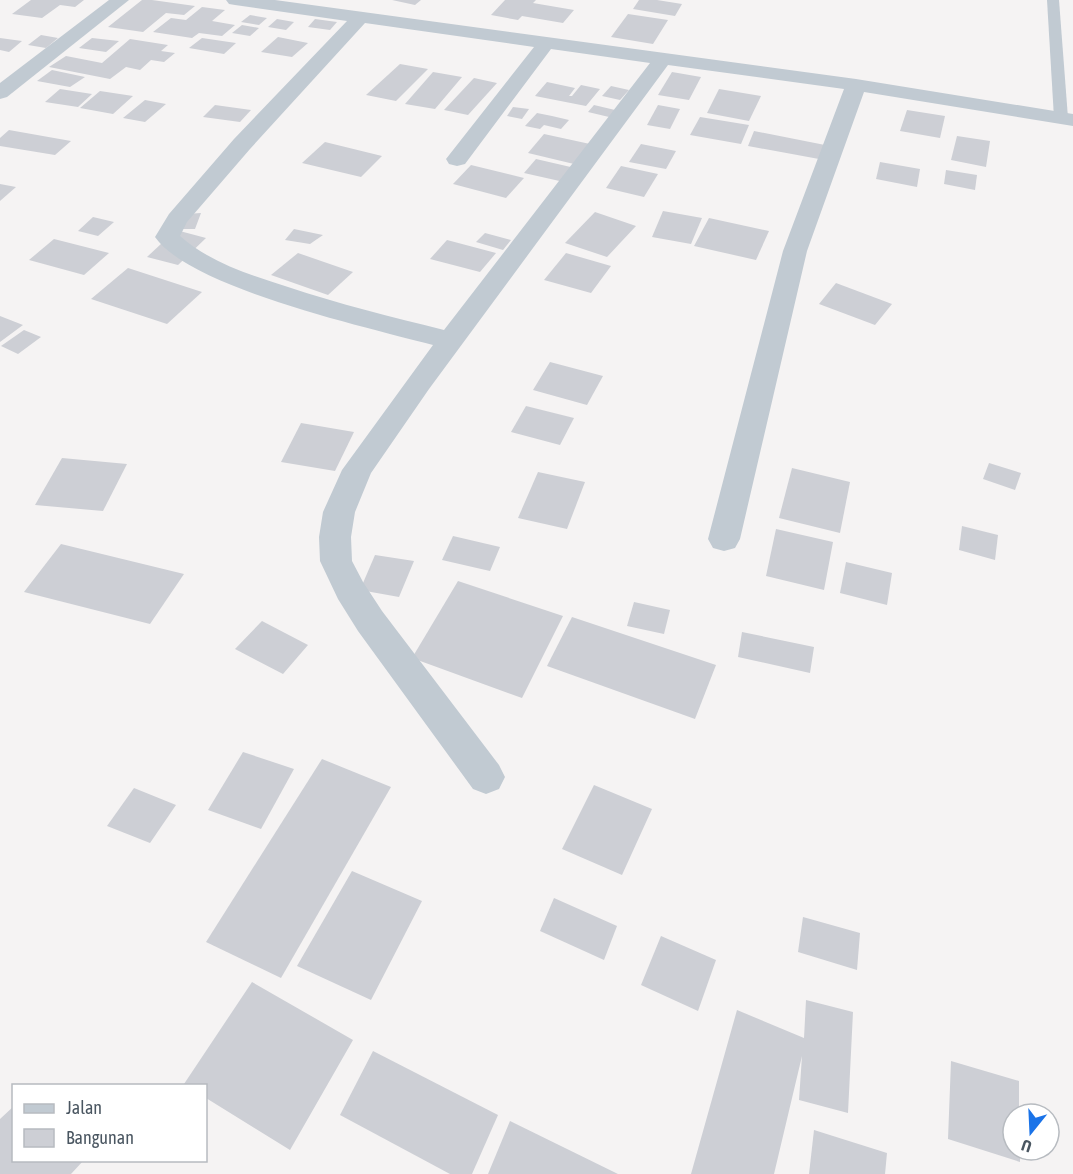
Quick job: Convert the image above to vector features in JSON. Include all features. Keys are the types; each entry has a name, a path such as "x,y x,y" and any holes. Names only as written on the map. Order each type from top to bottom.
{"street":[{"path":"0,93 120,0"},
{"path":"235,0 856,85 1067,119"},
{"path":"361,17 242,144 177,219 167,237 172,245 189,257 226,273 284,294 452,341"},
{"path":"457,159 547,42"},
{"path":"486,777 370,621 350,590 336,561 335,537 339,512 357,470 419,382 663,59"},
{"path":"724,539 795,251 856,85"}],"lane":[{"path":"1053,0 1067,119"}],"building":[{"path":"31,0 84,0 75,7 60,5 42,18 12,14"},
{"path":"142,0 195,6 184,15 166,13 143,32 108,27"},
{"path":"392,0 421,0 415,5"},
{"path":"505,0 536,0 533,3 574,10 563,23 522,16 518,20 491,15"},
{"path":"639,0 682,4 675,16 633,9"},
{"path":"202,7 225,10 212,21 235,25 222,36 199,33 192,38 153,32 171,18 186,20"},
{"path":"628,14 668,20 653,44 611,37"},
{"path":"250,15 267,18 259,25 241,22"},
{"path":"277,19 294,22 286,30 268,27"},
{"path":"315,19 337,22 330,30 308,27"},
{"path":"242,25 259,28 250,36 232,33"},
{"path":"41,35 58,38 46,48 28,45"},
{"path":"278,37 308,43 292,57 261,52"},
{"path":"0,38 22,41 9,52 0,50"},
{"path":"92,38 119,41 106,52 79,48"},
{"path":"202,38 236,43 224,54 189,48"},
{"path":"130,39 168,45 161,51 175,53 164,62 151,60 140,70 126,67 110,79 49,67 66,56 102,63"},
{"path":"400,64 428,69 396,101 366,95"},
{"path":"52,70 85,77 70,87 37,81"},
{"path":"433,72 462,77 435,109 405,104"},
{"path":"672,72 701,77 689,100 658,95"},
{"path":"474,78 497,83 468,115 444,110"},
{"path":"547,82 575,88 569,96 572,96 581,85 600,89 586,106 535,96"},
{"path":"611,86 629,90 620,100 602,96"},
{"path":"60,89 92,94 78,107 45,102"},
{"path":"719,89 761,96 749,121 707,113"},
{"path":"100,91 133,96 113,114 80,108"},
{"path":"145,100 166,104 145,122 123,118"},
{"path":"215,105 251,110 240,122 203,117"},
{"path":"594,105 615,110 609,117 588,112"},
{"path":"658,105 680,109 670,129 647,125"},
{"path":"513,107 529,109 522,119 507,116"},
{"path":"907,110 945,116 940,138 900,131"},
{"path":"537,113 569,120 561,129 544,125 540,129 525,126"},
{"path":"700,117 749,125 741,144 690,135"},
{"path":"9,130 71,141 55,155 0,146 0,138"},
{"path":"754,131 825,145 819,159 748,146"},
{"path":"544,134 590,144 574,164 528,153"},
{"path":"957,136 990,141 986,167 951,160"},
{"path":"325,142 382,156 361,177 302,163"},
{"path":"641,144 676,151 666,169 629,162"},
{"path":"536,159 575,168 564,182 524,173"},
{"path":"880,162 920,169 917,187 876,179"},
{"path":"471,165 524,178 506,198 453,184"},
{"path":"621,166 658,174 644,197 606,188"},
{"path":"946,170 977,175 975,190 944,184"},
{"path":"0,184 16,187 0,201"},
{"path":"663,211 702,218 691,244 652,237"},
{"path":"595,212 636,226 607,257 565,243"},
{"path":"201,213 195,229 166,229 170,215"},
{"path":"93,217 114,222 98,236 78,231"},
{"path":"709,218 769,231 756,260 694,246"},
{"path":"294,229 323,235 310,244 285,240"},
{"path":"176,230 206,238 178,265 147,257"},
{"path":"485,233 511,240 503,250 476,242"},
{"path":"54,239 109,253 84,275 29,260"},
{"path":"447,240 496,253 480,272 430,259"},
{"path":"298,253 353,272 328,295 271,275"},
{"path":"566,253 611,266 591,293 544,280"},
{"path":"128,268 202,292 167,324 91,299"},
{"path":"836,283 892,304 875,325 819,304"},
{"path":"0,316 23,325 0,342"},
{"path":"24,330 41,337 18,354 1,346"},
{"path":"550,362 603,376 587,405 533,390"},
{"path":"526,406 574,418 560,445 511,432"},
{"path":"301,423 354,432 335,471 281,462"},
{"path":"62,458 127,464 103,511 35,505"},
{"path":"989,463 1021,473 1015,490 983,479"},
{"path":"792,468 850,482 840,533 779,518"},
{"path":"538,472 585,482 567,529 518,518"},
{"path":"962,526 998,535 995,560 959,550"},
{"path":"776,529 833,542 824,590 766,576"},
{"path":"453,536 500,547 490,571 442,560"},
{"path":"61,544 184,574 150,624 24,592"},
{"path":"375,555 414,561 399,597 360,590"},
{"path":"846,562 892,573 887,605 840,593"},
{"path":"458,581 563,616 522,698 412,658"},
{"path":"634,602 670,610 664,634 627,626"},
{"path":"572,617 716,665 695,719 547,666"},
{"path":"262,621 308,645 283,674 235,649"},
{"path":"742,632 814,647 810,673 738,657"},
{"path":"243,752 294,769 261,829 208,810"},
{"path":"322,759 391,787 281,978 206,942"},
{"path":"594,785 652,809 622,875 562,849"},
{"path":"134,788 176,805 150,843 107,826"},
{"path":"352,871 422,901 371,1000 297,966"},
{"path":"554,898 617,926 604,960 540,931"},
{"path":"803,917 860,933 857,970 798,952"},
{"path":"661,936 716,960 698,1011 641,985"},
{"path":"252,982 353,1040 290,1150 207,1099 207,1084 184,1084"},
{"path":"806,1000 853,1012 848,1113 799,1100 802,1056 774,1174 691,1174 737,1010 804,1038"},
{"path":"373,1051 498,1115 472,1174 450,1174 340,1115"},
{"path":"951,1061 1019,1081 1019,1102 1001,1102 1001,1156 948,1139"},
{"path":"12,1108 12,1162 82,1162 71,1174 0,1174 0,1119"},
{"path":"510,1121 618,1174 488,1174"},
{"path":"814,1130 887,1153 885,1174 809,1174"}]}
